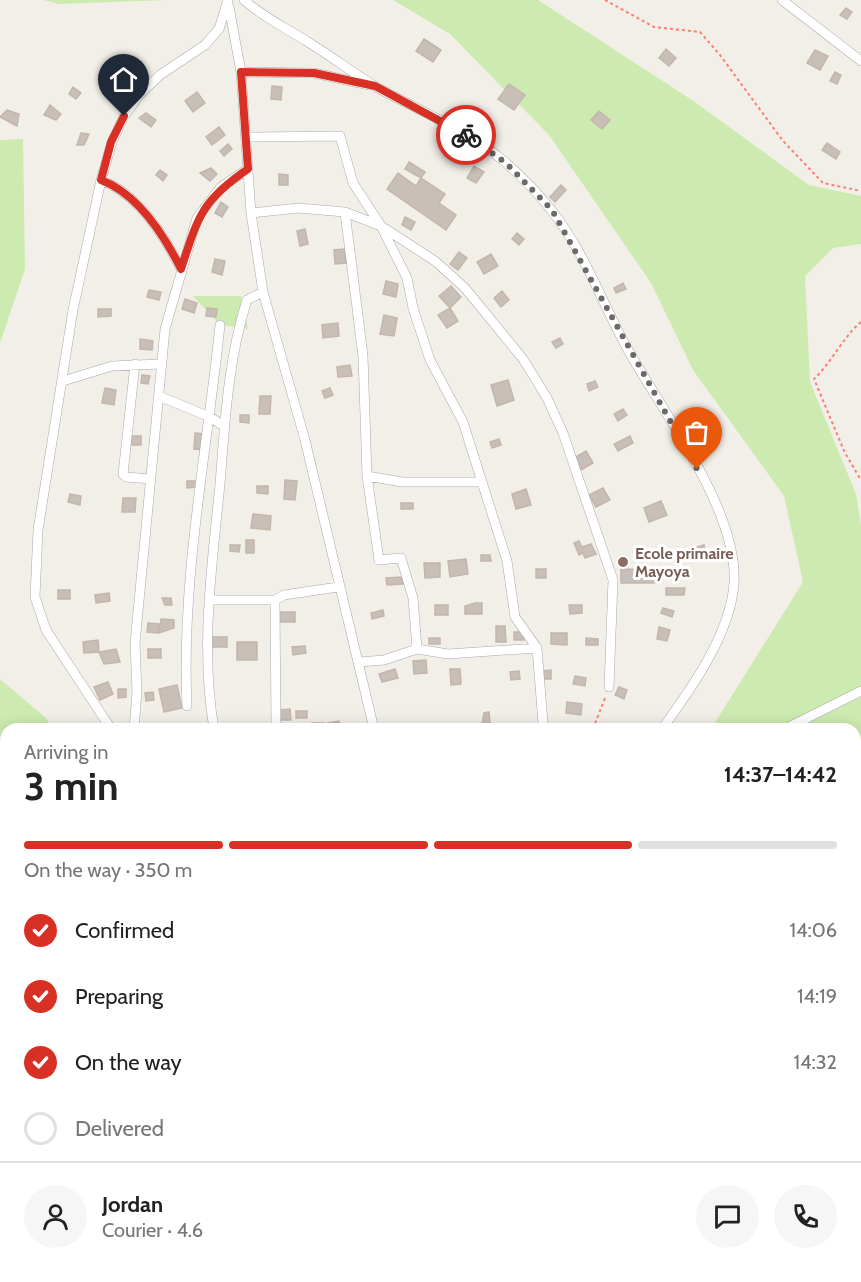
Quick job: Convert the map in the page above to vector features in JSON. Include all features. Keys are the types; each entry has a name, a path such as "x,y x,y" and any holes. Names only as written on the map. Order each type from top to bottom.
{"street":[{"path":"228,0 241,72 251,213 263,292 305,440 338,587 359,662 373,723"},
{"path":"107,723 46,630 35,597 38,530 74,310 111,142 140,94 160,75 205,45 219,29 228,0"},
{"path":"244,0 277,25 307,41 375,86 475,140 506,163 552,210 572,242 630,352 667,412 713,501 730,543 734,583 729,611 695,685 666,723"},
{"path":"782,0 861,61"},
{"path":"241,72 314,73 375,86"},
{"path":"246,136 340,136 353,183 381,226 407,278 413,308 430,360 463,422 507,561 515,617 537,648 543,723"},
{"path":"134,723 137,692 135,643 165,329 197,218 221,187 248,169"},
{"path":"101,180 122,192 147,216 167,243 181,269"},
{"path":"251,213 298,208 345,212 381,226 435,261 465,288 523,359 547,398 591,510 613,580 609,687"},
{"path":"345,212 363,356 367,476 380,560 401,558 411,586 417,622 417,649"},
{"path":"213,723 208,695 207,654 225,427 236,333 247,300 263,292"},
{"path":"187,706 184,647 190,572 220,326"},
{"path":"63,381 98,369 135,364 161,364"},
{"path":"135,364 123,474 126,477 151,479"},
{"path":"159,396 210,417 225,427"},
{"path":"367,476 402,482 481,482"},
{"path":"210,600 275,600 284,595 338,587"},
{"path":"275,600 276,723"},
{"path":"359,662 384,660 417,649 448,654 537,648"},
{"path":"797,723 861,691"}],"path":[{"path":"605,0 630,16 654,27 699,32 720,55 783,141 823,183 861,191"},
{"path":"861,322 854,327 829,365 814,379 845,453 861,480"},
{"path":"595,723 609,687"}],"green space":[{"path":"44,0 168,0 58,4"},
{"path":"393,0 538,0 695,102 809,185 861,196 861,244 833,248 805,276 810,382 856,494 861,525 861,723 715,723 803,582 784,496 693,370 651,283 549,135 450,34"},
{"path":"23,139 25,269 0,343 0,140"},
{"path":"193,296 241,296 248,329 220,325"},
{"path":"0,679 49,723 0,723"}],"building":[{"path":"846,8 852,12 847,19 840,15"},
{"path":"424,39 441,50 433,62 416,51"},
{"path":"666,49 676,58 669,66 659,58"},
{"path":"815,50 828,56 820,70 807,63"},
{"path":"835,72 841,75 837,84 830,81"},
{"path":"509,84 525,95 514,110 498,99"},
{"path":"272,86 282,87 281,100 271,99"},
{"path":"73,87 81,93 76,99 69,94"},
{"path":"197,92 205,103 193,112 185,101"},
{"path":"50,105 61,114 56,120 44,115"},
{"path":"7,110 19,114 17,126 0,117"},
{"path":"599,111 610,120 602,129 591,120"},
{"path":"146,113 156,120 151,127 139,118"},
{"path":"219,127 225,135 212,145 206,137"},
{"path":"81,133 89,134 84,145 77,145"},
{"path":"827,143 840,152 836,159 822,150"},
{"path":"228,144 232,149 224,156 220,151"},
{"path":"409,162 425,172 421,178 405,169"},
{"path":"474,166 484,172 476,183 467,178"},
{"path":"211,168 217,174 210,181 200,173"},
{"path":"160,170 167,175 163,181 156,175"},
{"path":"398,173 416,186 421,178 445,194 439,203 456,215 446,230 387,189"},
{"path":"279,174 288,175 288,185 279,185"},
{"path":"561,185 566,190 555,202 550,197"},
{"path":"221,202 228,207 222,217 215,213"},
{"path":"405,217 415,222 411,230 402,225"},
{"path":"305,229 308,244 300,246 297,231"},
{"path":"517,233 524,239 519,245 512,239"},
{"path":"344,249 346,263 335,264 334,250"},
{"path":"459,252 467,258 458,270 450,264"},
{"path":"491,254 498,266 484,274 477,262"},
{"path":"215,259 225,261 222,275 212,272"},
{"path":"386,281 398,284 396,297 383,294"},
{"path":"623,283 626,289 616,293 614,288"},
{"path":"451,286 461,297 450,308 439,296"},
{"path":"149,290 161,292 159,300 147,297"},
{"path":"502,291 509,300 501,307 494,298"},
{"path":"185,299 197,303 194,313 182,309"},
{"path":"207,308 217,309 216,317 206,316"},
{"path":"450,308 458,321 447,328 438,315"},
{"path":"98,309 111,309 111,316 98,317"},
{"path":"384,315 397,318 394,336 380,334"},
{"path":"338,323 339,336 323,338 322,325"},
{"path":"560,338 563,344 556,348 552,342"},
{"path":"140,339 153,341 152,350 140,349"},
{"path":"350,365 352,376 338,377 337,367"},
{"path":"142,375 150,376 148,384 141,383"},
{"path":"508,380 514,400 497,406 491,385"},
{"path":"595,381 598,387 589,391 587,384"},
{"path":"105,388 116,390 114,405 102,403"},
{"path":"330,388 333,395 325,398 322,391"},
{"path":"260,396 271,396 270,414 259,414"},
{"path":"623,409 627,415 618,421 614,414"},
{"path":"240,415 249,415 249,423 240,422"},
{"path":"195,433 207,434 206,450 194,449"},
{"path":"130,436 141,436 141,445 130,445"},
{"path":"630,436 633,443 618,451 614,444"},
{"path":"499,439 501,445 492,448 490,442"},
{"path":"586,451 593,463 581,470 574,458"},
{"path":"285,480 297,481 295,500 284,499"},
{"path":"187,481 197,481 197,487 187,488"},
{"path":"257,486 268,486 268,494 257,493"},
{"path":"603,488 610,500 596,507 589,495"},
{"path":"526,489 531,505 516,509 512,494"},
{"path":"70,494 81,496 80,505 68,502"},
{"path":"123,498 136,498 135,512 122,512"},
{"path":"661,501 667,515 649,522 644,508"},
{"path":"401,503 413,503 413,509 401,509"},
{"path":"253,514 271,516 270,530 251,528"},
{"path":"246,540 254,540 254,553 246,553"},
{"path":"579,541 582,547 591,544 596,554 585,558 583,553 579,555 574,543"},
{"path":"230,545 240,545 239,552 230,551"},
{"path":"704,545 705,553 692,556 691,549"},
{"path":"481,555 490,555 491,561 481,561"},
{"path":"466,559 468,574 450,577 448,561"},
{"path":"424,563 440,563 440,577 425,578"},
{"path":"536,569 546,569 546,578 536,578"},
{"path":"621,569 657,570 657,583 621,583"},
{"path":"403,577 403,584 387,585 386,578"},
{"path":"666,588 685,588 684,595 666,595"},
{"path":"58,590 70,590 70,599 58,599"},
{"path":"109,593 110,601 96,603 95,595"},
{"path":"162,598 171,598 172,605 165,605"},
{"path":"482,603 482,614 465,614 465,606"},
{"path":"435,605 448,605 448,615 435,615"},
{"path":"569,605 582,605 582,613 570,614"},
{"path":"663,608 674,611 672,617 661,613"},
{"path":"383,610 384,616 372,619 371,613"},
{"path":"280,612 295,612 295,622 280,622"},
{"path":"161,619 174,620 174,628 159,633"},
{"path":"148,623 159,624 159,633 147,632"},
{"path":"496,626 505,626 506,642 496,642"},
{"path":"659,627 670,630 667,641 657,639"},
{"path":"514,632 524,632 524,640 514,640"},
{"path":"551,633 567,633 567,645 551,644"},
{"path":"212,637 227,637 227,647 212,647"},
{"path":"429,638 440,638 440,644 429,644"},
{"path":"586,638 598,639 598,645 586,645"},
{"path":"98,640 99,652 84,653 83,642"},
{"path":"237,642 257,642 257,660 237,660"},
{"path":"305,646 306,653 293,655 292,647"},
{"path":"116,649 120,662 104,664 99,652"},
{"path":"148,649 161,649 161,658 148,658"},
{"path":"426,660 427,673 414,674 413,661"},
{"path":"395,669 398,678 382,682 379,674"},
{"path":"450,669 460,669 461,684 451,685"},
{"path":"551,670 551,679 542,679 542,671"},
{"path":"519,671 520,679 511,680 510,672"},
{"path":"575,676 586,678 585,686 573,684"},
{"path":"108,682 113,694 100,700 94,687"},
{"path":"177,685 182,708 164,712 159,689"},
{"path":"619,687 627,690 624,699 615,695"},
{"path":"118,689 126,689 126,697 118,698"},
{"path":"153,692 154,700 146,701 145,693"},
{"path":"567,702 582,704 581,715 566,713"},
{"path":"290,709 291,720 277,720 277,710"},
{"path":"296,711 307,711 307,718 296,718"},
{"path":"489,712 490,723 482,723 484,713"}],"way so far":[{"path":"466,135 506,163 552,210 572,242 630,352 661,402 697,469"}],"place":[{"name":"Ecole primaire Mayoya","path":"623,562"}],"route":[{"path":"124,116 111,142 101,180 122,192 147,216 167,243 181,269 197,218 221,187 248,169 241,72 272,70 314,73 375,86 466,135"}]}
